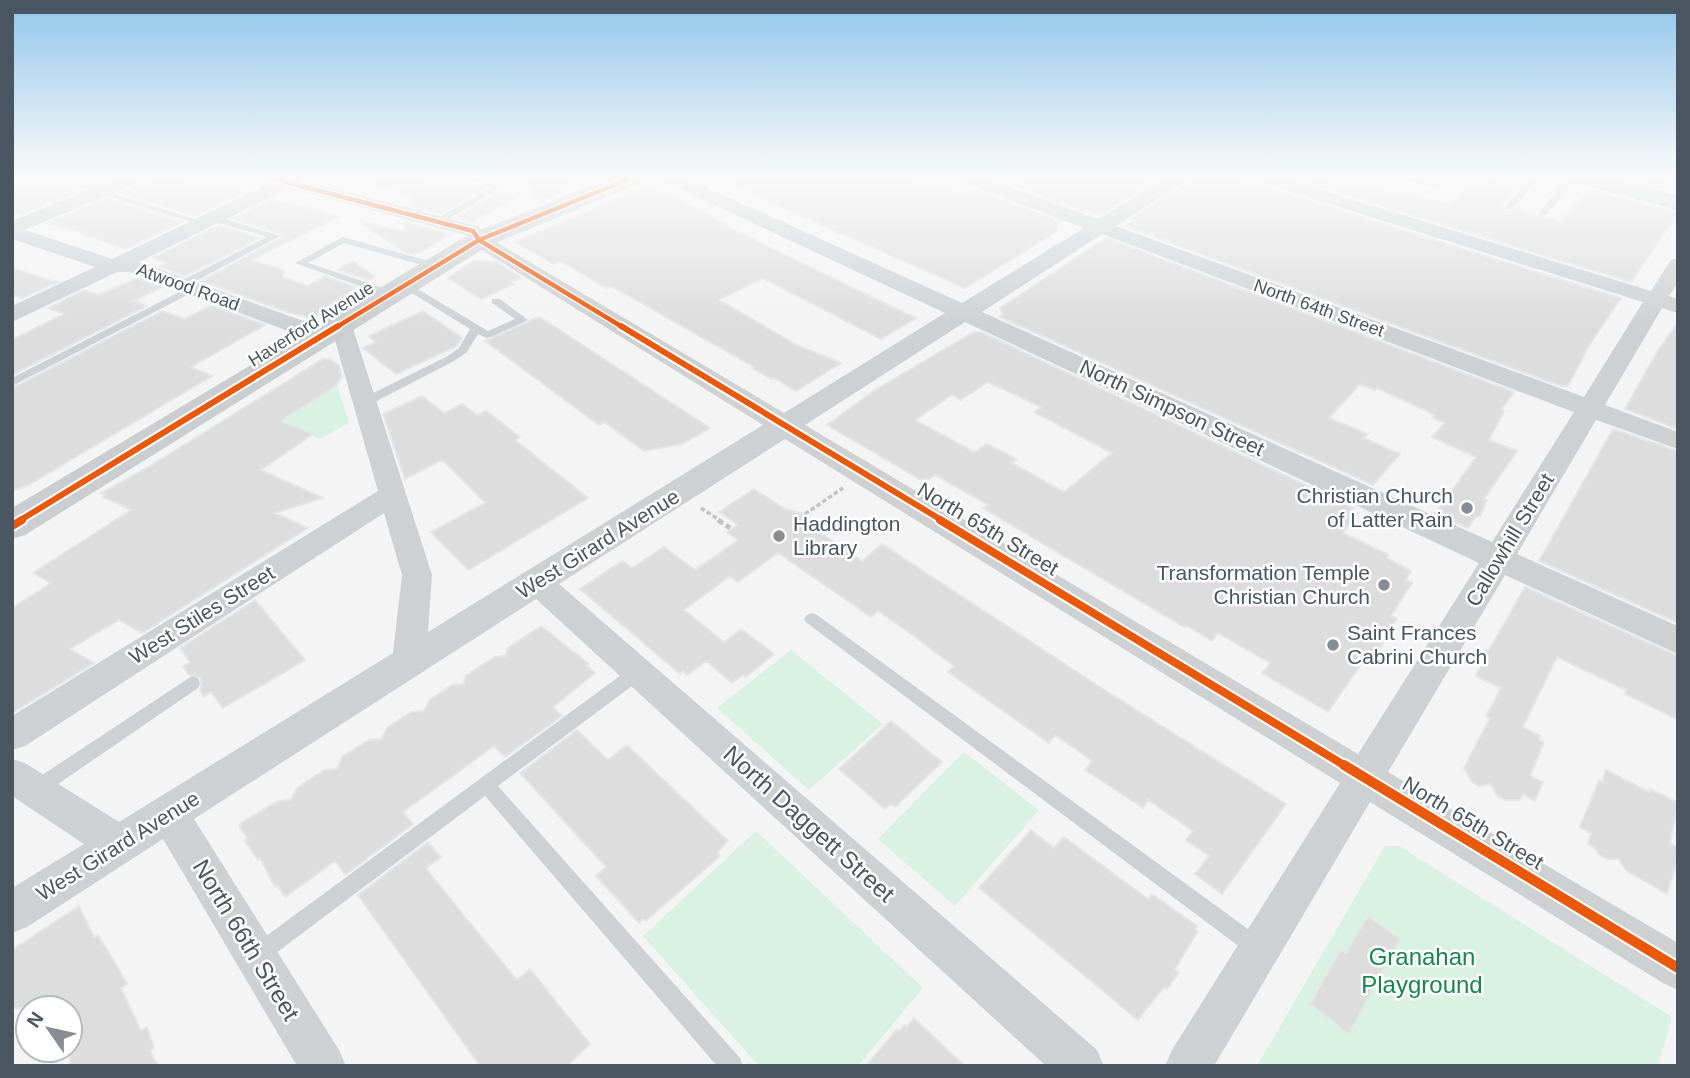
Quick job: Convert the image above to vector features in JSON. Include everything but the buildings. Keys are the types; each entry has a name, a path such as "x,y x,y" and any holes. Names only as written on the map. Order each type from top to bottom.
{"main road":[{"name":"Haverford Avenue","path":"12,526 478,240 514,225"}],"street":[{"path":"13,314 197,225"},
{"name":"North 65th Street","path":"451,225 474,231 478,240 1678,968"},
{"name":"North Simpson Street","path":"775,225 1678,642"},
{"path":"1417,225 1667,303"},
{"name":"West Girard Avenue","path":"12,912 1100,226"},
{"name":"North 64th Street","path":"1100,226 1678,442"},
{"name":"Atwood Road","path":"12,230 113,266 131,266 186,287 333,330"},
{"name":"Callowhill Street","path":"1188,1066 1590,409 1667,303 1678,264"},
{"path":"333,330 365,402 417,575 409,663"},
{"name":"West Stiles Street","path":"12,735 392,495"},
{"name":"North Daggett Street","path":"537,582 1081,1066"},
{"path":"24,783 120,845"},
{"name":"North 66th Street","path":"169,814 323,1066"}],"lane":[{"path":"12,383 275,236 230,225"},
{"path":"436,266 343,240 300,263 399,289 487,335 523,320 496,301"},
{"path":"365,402 452,358 463,350 476,329"},
{"path":"813,619 1259,949"},
{"path":"256,956 638,672"},
{"path":"24,783 192,683"},
{"path":"486,785 732,1066"}],"path":[{"path":"805,514 844,487"},
{"path":"708,513 730,528"}],"green space":[{"path":"337,385 349,423 319,439 280,421"},
{"path":"791,650 883,724 809,790 717,708"},
{"path":"964,752 1039,810 955,906 878,839"},
{"path":"756,831 923,988 858,1066 759,1066 643,936"},
{"name":"Granahan Playground","path":"1385,846 1399,846 1672,1017 1658,1066 1257,1066"}],"cycle path":[{"path":"451,225 473,231 479,240 1678,968"},
{"path":"12,526 479,240 515,225"}],"place":[{"name":"Christian Church of Latter Rain","path":"1467,508"},
{"name":"Haddington Library","path":"779,536"},
{"name":"Transformation Temple Christian Church","path":"1384,585"},
{"name":"Saint Frances Cabrini Church","path":"1333,645"}]}
